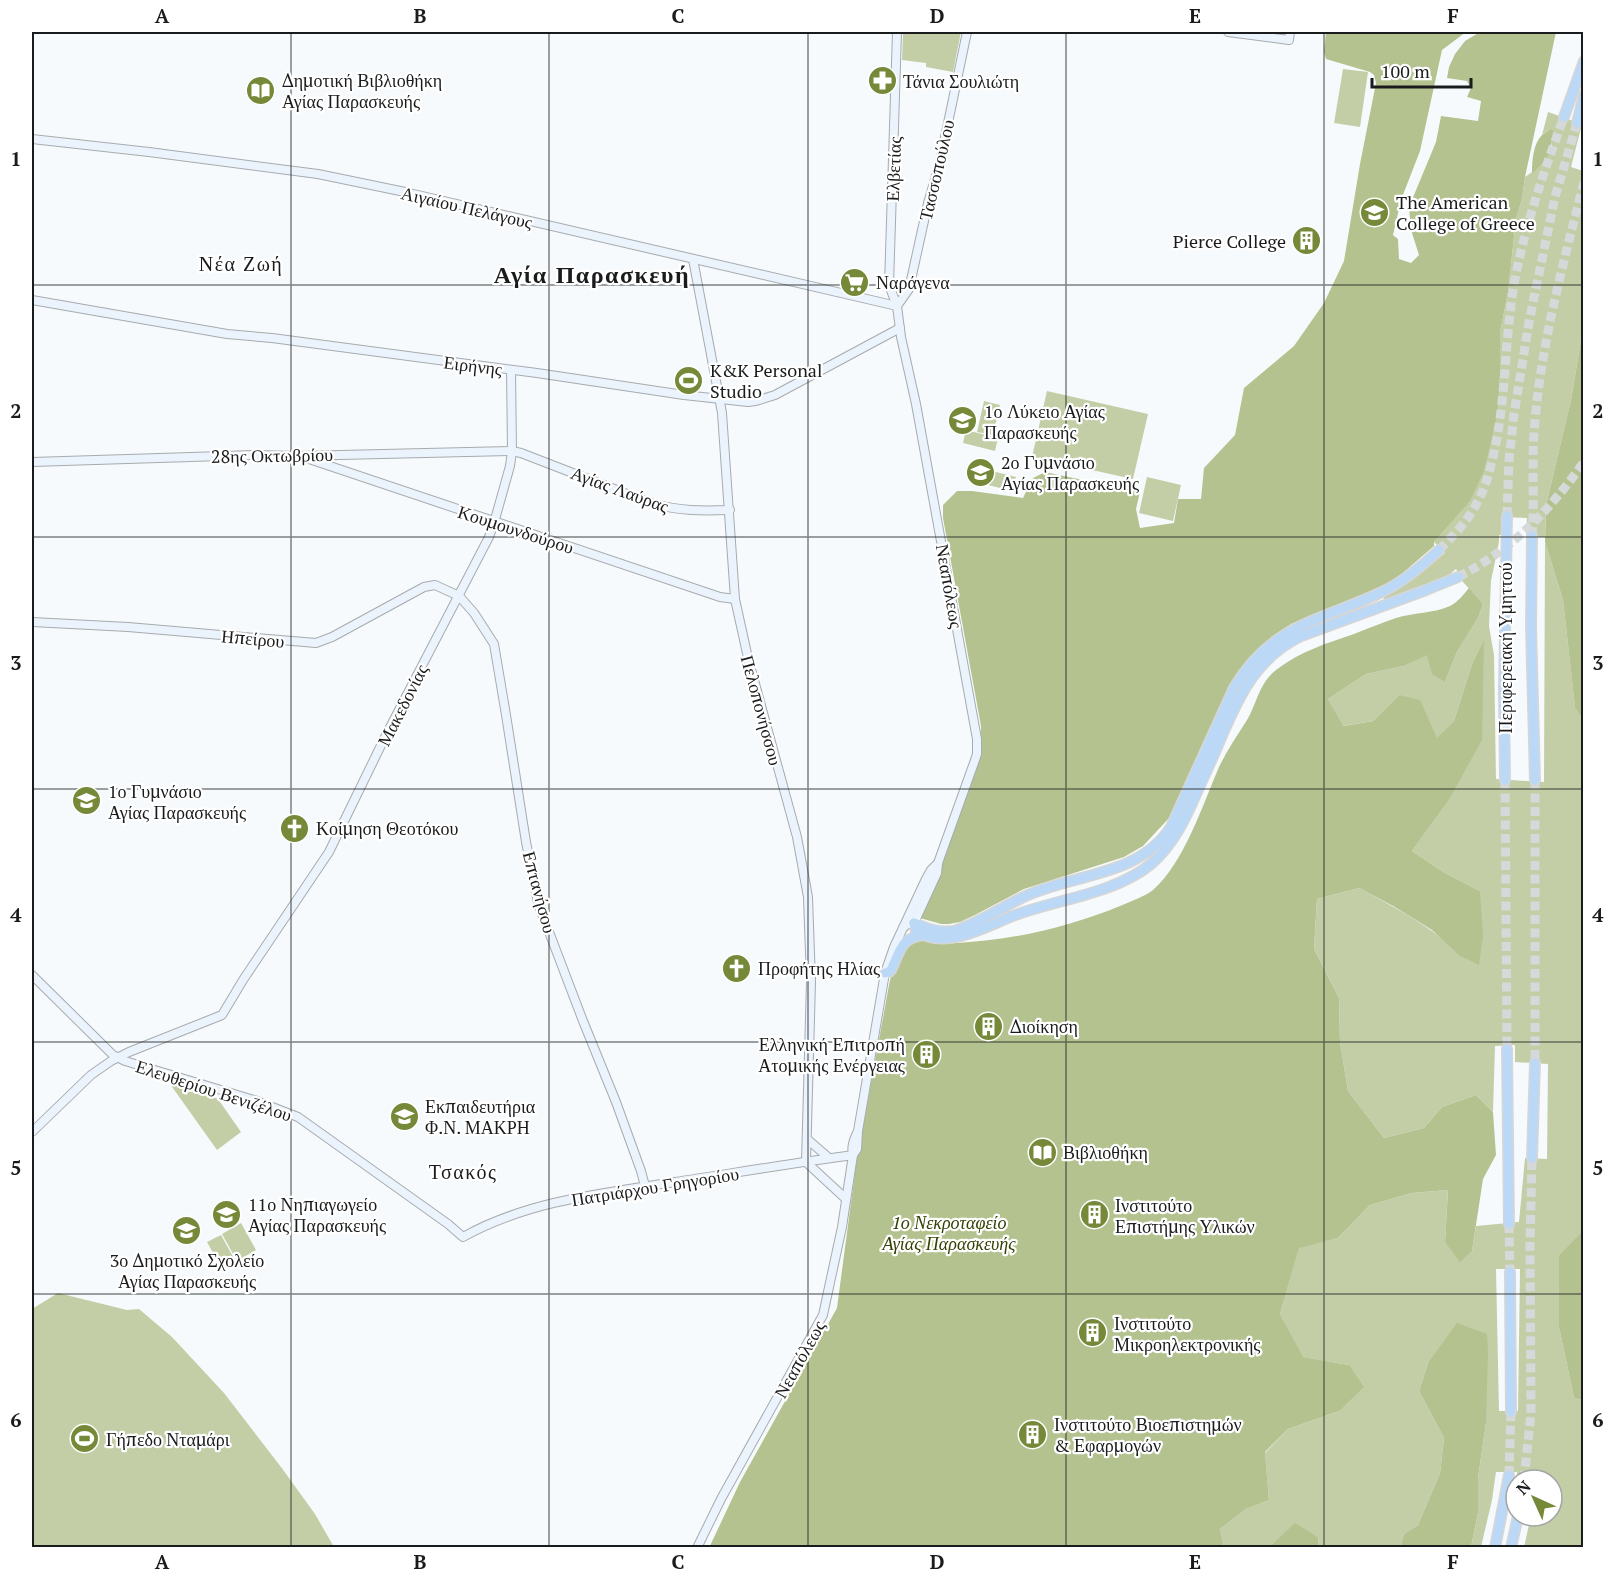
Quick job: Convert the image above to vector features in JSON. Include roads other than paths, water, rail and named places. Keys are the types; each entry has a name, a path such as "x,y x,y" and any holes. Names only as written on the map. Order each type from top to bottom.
{"highway":[{"path":"1564,117 1584,61"},
{"path":"1577,123 1584,95"},
{"name":"Περιφερειακή Υμηττού","path":"1505,780 1507,516"},
{"name":"Περιφερειακή Υμηττού","path":"1532,536 1531,626 1535,780"},
{"path":"914,923 935,931 954,931 1033,893 1122,866 1146,854 1171,827 1234,688 1245,670 1261,653 1281,636 1297,627 1394,585 1439,550"},
{"path":"885,973 891,970 906,940 923,935 954,938 1020,913 1108,887 1144,869 1162,854 1174,838 1241,693 1269,657 1282,646 1301,636 1458,577"},
{"path":"914,923 916,930 923,935"},
{"path":"1507,1049 1509,1224"},
{"path":"1532,1158 1535,1063"},
{"path":"1510,1272 1511,1412"},
{"path":"1495,1548 1504,1501"},
{"path":"1511,1548 1515,1528"}],"street":[{"name":"Ελβετίας","path":"897,32 889,285 897,306"},
{"name":"Τασσοπούλου","path":"897,306 909,289 928,203 939,166 967,32"},
{"path":"1228,32 1289,40 1290,32"},
{"name":"Αιγαίου Πελάγους","path":"32,139 318,174 897,306"},
{"name":"Πελοπονήσσου","path":"693,259 722,413 735,599 748,658 797,837 808,897 811,982 806,1162"},
{"name":"Ειρήνης","path":"32,300 227,334 272,338 736,401 756,401 774,395 900,328"},
{"name":"Νεαπόλεως","path":"698,1548 721,1499 820,1322 826,1307 846,1199 852,1149 858,1131 885,973 903,928 931,870 938,863 977,754 977,739 897,306"},
{"name":"Μακεδονίας","path":"122,1059 134,1051 222,1015 329,852 494,523 512,451 511,370"},
{"name":"28ης Οκτωβρίου","path":"32,462 254,455 512,451"},
{"name":"Αγίας Λαύρας","path":"512,451 653,504 690,511 730,510"},
{"name":"Κουμουνδούρου","path":"298,456 720,597 735,599"},
{"name":"Ηπείρου","path":"32,622 128,627 316,643 332,637 423,587 435,585 459,596"},
{"name":"Επτανήσου","path":"459,596 474,613 494,644 538,903 616,1102 645,1186"},
{"path":"903,928 914,923 934,881 938,863"},
{"name":"Ελευθερίου Βενιζέλου","path":"32,975 109,1052 122,1059 254,1100 298,1117 463,1237"},
{"path":"32,1132 91,1075 122,1059"},
{"path":"807,1139 829,1158"},
{"name":"Πατριάρχου Γρηγορίου","path":"463,1237 520,1212 545,1204 645,1186 853,1155"},
{"path":"806,1162 846,1199"}],"tunnel":[{"path":"1439,550 1470,514 1481,496 1490,470 1501,413 1515,279 1536,197 1564,117"},
{"path":"1507,516 1509,460 1514,414 1529,322 1555,197 1577,123"},
{"path":"1532,536 1534,435 1538,390 1555,300 1584,182"},
{"path":"1458,577 1496,554 1528,528 1557,497 1584,462"},
{"path":"1505,780 1507,1049"},
{"path":"1535,780 1535,1063"},
{"path":"1525,1468 1531,1413 1532,1158"},
{"path":"1509,1224 1510,1272"},
{"path":"1509,1468 1511,1412"}],"place":[{"name":"Τάνια Σουλιώτη","path":"882,81"},
{"name":"Δημοτική Βιβλιοθήκη Αγίας Παρασκευής","path":"261,90"},
{"name":"The American College of Greece","path":"1375,212"},
{"name":"Pierce College","path":"1307,241"},
{"name":"Ναράγενα","path":"855,282"},
{"name":"K&K Personal Studio","path":"689,380"},
{"name":"1ο Λύκειο Αγίας Παρασκευής","path":"963,421"},
{"name":"2ο Γυμνάσιο Αγίας Παρασκευής","path":"980,472"},
{"name":"1ο Γυμνάσιο Αγίας Παρασκευής","path":"87,801"},
{"name":"Κοίμηση Θεοτόκου","path":"295,828"},
{"name":"Προφήτης Ηλίας","path":"737,968"},
{"name":"Διοίκηση","path":"989,1026"},
{"name":"Ελληνική Επιτροπή Ατομικής Ενέργειας","path":"926,1054"},
{"name":"Εκπαιδευτήρια Φ.Ν. ΜΑΚΡΗ","path":"404,1116"},
{"name":"Βιβλιοθήκη","path":"1042,1152"},
{"name":"11ο Νηπιαγωγείο Αγίας Παρασκευής","path":"227,1214"},
{"name":"Ινστιτούτο Επιστήμης Υλικών","path":"1094,1215"},
{"name":"3ο Δημοτικό Σχολείο Αγίας Παρασκευής","path":"187,1231"},
{"name":"Ινστιτούτο Μικροηλεκτρονικής","path":"1093,1333"},
{"name":"Ινστιτούτο Βιοεπιστημών & Εφαρμογών","path":"1033,1434"},
{"name":"Γήπεδο Νταμάρι","path":"85,1439"}],"district":[{"name":"Νέα Ζωή","path":"241,263"},
{"name":"Αγία Παρασκευή","path":"592,274"},
{"name":"Τσακός","path":"463,1171"}],"park label":[{"name":"1ο Νεκροταφείο Αγίας Παρασκευής","path":"949,1232"}]}
